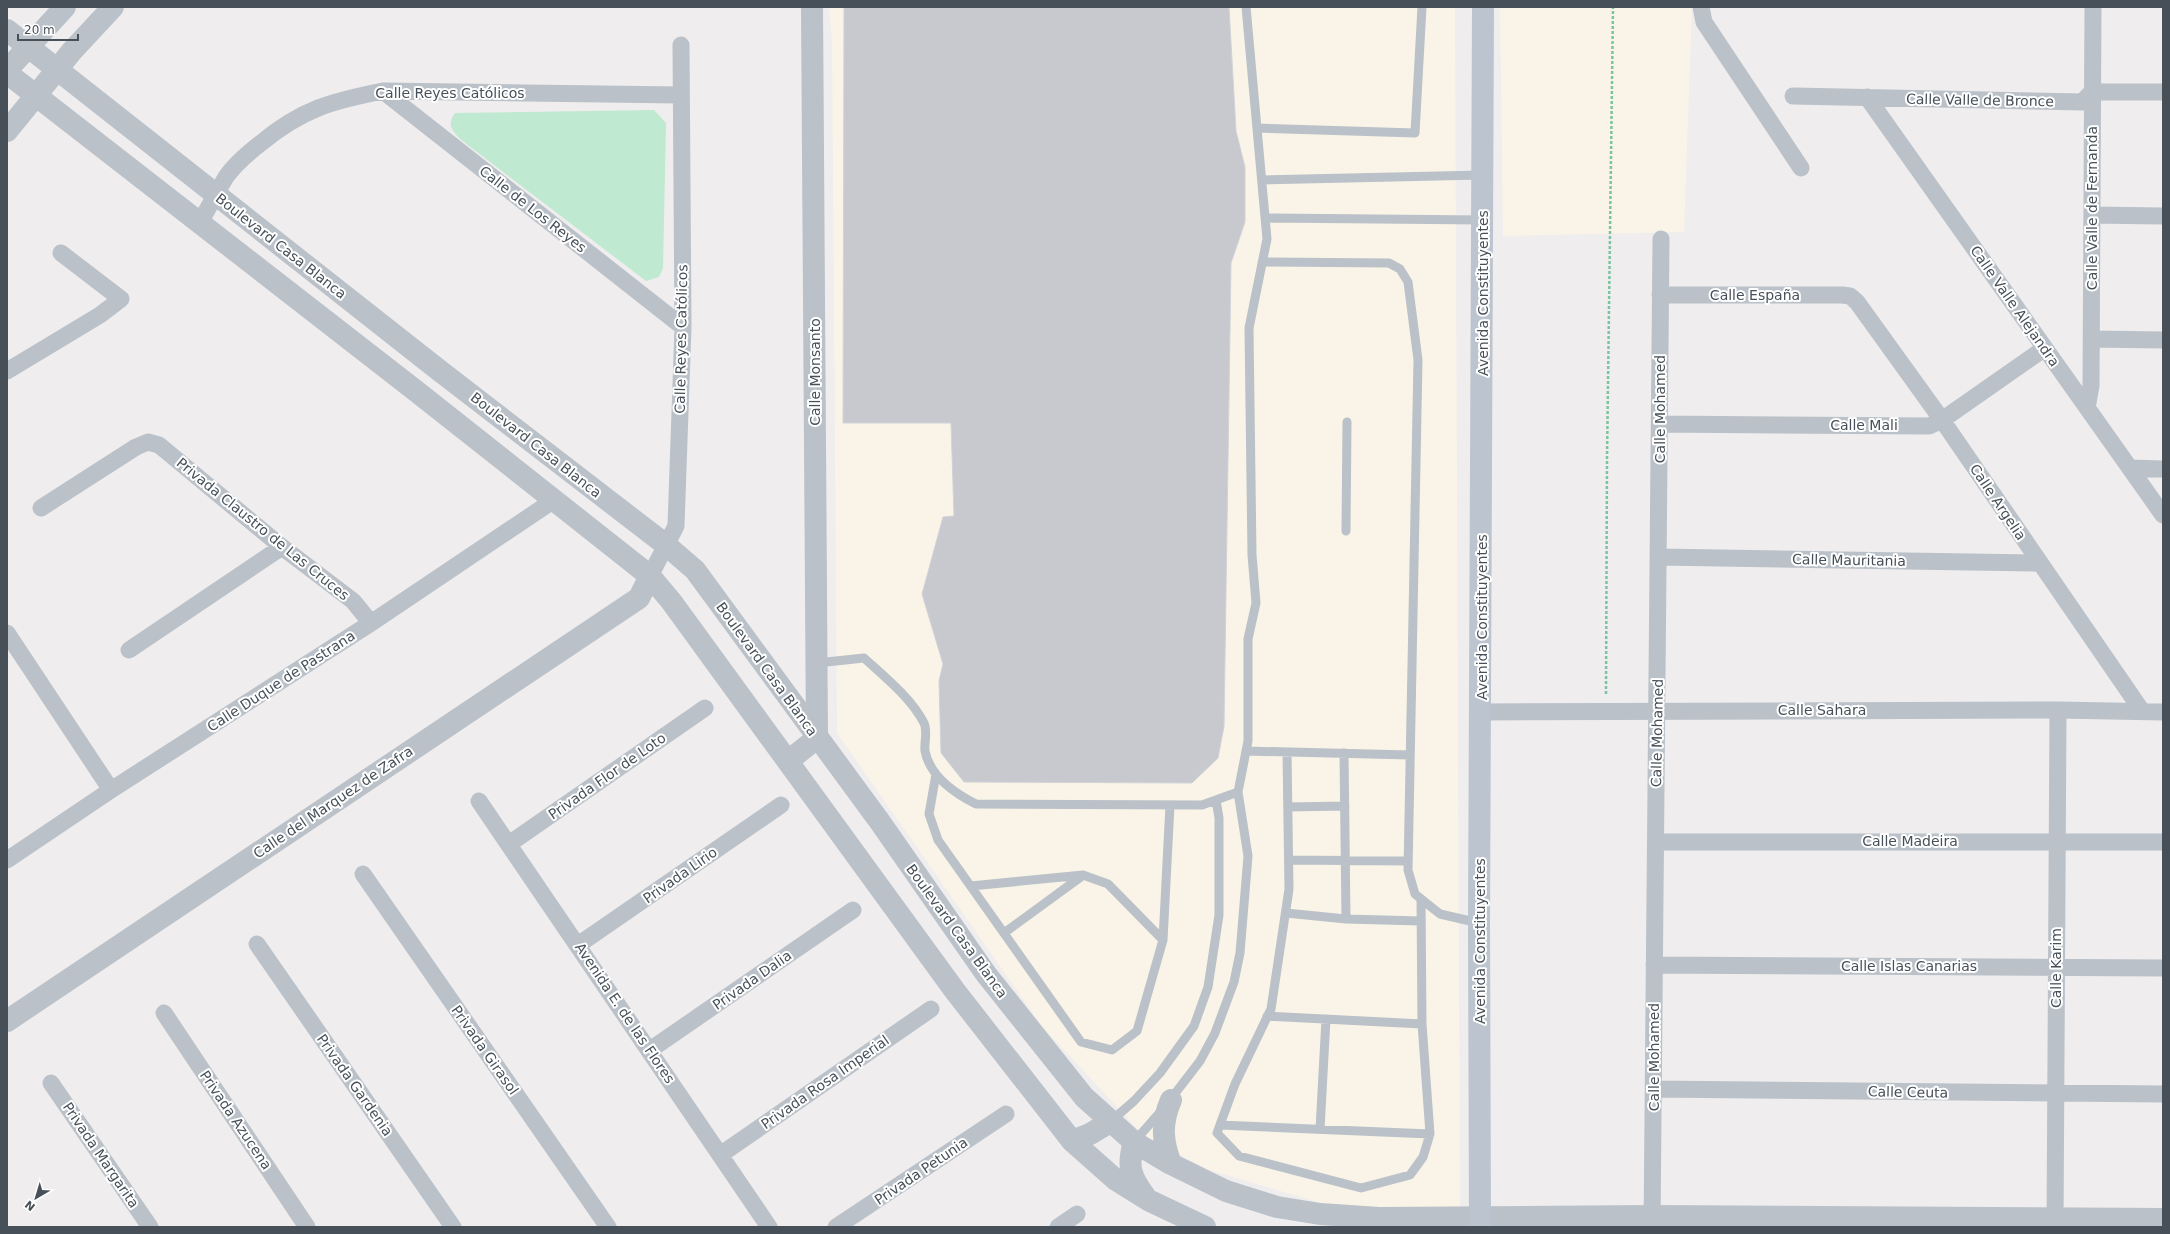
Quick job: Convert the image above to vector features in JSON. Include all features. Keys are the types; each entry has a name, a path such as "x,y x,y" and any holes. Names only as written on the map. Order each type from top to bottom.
{"main road":[{"name":"Avenida Constituyentes","path":"1480,1222 1479,923 1484,175 1483,7"}],"street":[{"path":"65,7 7,71 650,576 671,600 955,991 1072,1141 1116,1180 1148,1200 1205,1227"},
{"path":"7,131 57,70 113,7"},
{"name":"Calle Monsanto","path":"812,7 817,738"},
{"path":"1701,7 1704,22 1801,168"},
{"name":"Calle Valle de Fernanda","path":"2088,408 2091,386 2092,339 2093,7"},
{"name":"Boulevard Casa Blanca","path":"7,30 217,196 666,545 695,570 880,822 986,974 1063,1073 1084,1097 1110,1122 1134,1142 1171,1164 1226,1191 1277,1207 1306,1212 1379,1218 1480,1222 2055,1222 2163,1220"},
{"name":"Calle Reyes Católicos","path":"650,576 676,526 683,327 680,94 681,45"},
{"name":"Calle Reyes Católicos","path":"200,222 217,196 226,177 246,154 293,119 310,110 359,96 383,91 680,94"},
{"name":"Calle de Los Reyes","path":"383,91 683,327"},
{"path":"2092,92 2163,92"},
{"name":"Calle Valle de Bronce","path":"1793,96 2082,102 2092,92"},
{"name":"Calle Valle Alejandra","path":"1867,97 2163,515"},
{"path":"2092,215 2163,216"},
{"name":"Calle Mohamed","path":"1652,1222 1658,710 1661,239"},
{"path":"7,371 100,315 121,299 61,252"},
{"name":"Calle España","path":"1660,295 1850,296"},
{"name":"Calle Argelia","path":"1850,296 1858,302 1942,420 2142,711"},
{"path":"2092,339 2163,340"},
{"name":"Calle Mali","path":"1660,424 1929,426 1942,420 2045,348"},
{"path":"496,455 517,430"},
{"name":"Privada Claustro de Las Cruces","path":"41,508 136,446 148,442 159,446 282,547 353,601 372,622"},
{"path":"2130,468 2163,469"},
{"name":"Calle Duque de Pastrana","path":"7,860 111,790 372,622 554,500"},
{"path":"129,650 282,547"},
{"name":"Calle Mauritania","path":"1659,557 2039,563"},
{"name":"Calle del Marquez de Zafra","path":"7,1020 639,598 650,576"},
{"path":"7,633 111,790"},
{"name":"Privada Flor de Loto","path":"508,844 705,708"},
{"name":"Calle Sahara","path":"1481,712 1658,710 2058,710 2163,712"},
{"name":"Calle Karim","path":"2055,1222 2056,841 2058,710"},
{"path":"788,761 817,738"},
{"name":"Avenida E. de las Flores","path":"479,801 650,1050 769,1227"},
{"name":"Privada Lirio","path":"578,945 781,806"},
{"name":"Calle Madeira","path":"1656,842 2163,842"},
{"name":"Privada Girasol","path":"363,874 608,1227"},
{"name":"Privada Dalia","path":"650,1050 853,910"},
{"name":"Privada Gardenia","path":"257,944 453,1227"},
{"name":"Calle Islas Canarias","path":"1654,965 2163,968"},
{"name":"Privada Rosa Imperial","path":"720,1155 931,1009"},
{"name":"Privada Azucena","path":"164,1014 307,1227"},
{"name":"Privada Margarita","path":"51,1083 150,1227"},
{"name":"Calle Ceuta","path":"1654,1089 2163,1094"},
{"path":"1171,1100 1165,1115 1162,1132 1165,1148 1171,1164"},
{"name":"Privada Petunia","path":"836,1227 1006,1114"},
{"path":"1072,1141 1090,1134 1110,1122"},
{"path":"1134,1142 1129,1157 1130,1171 1137,1186 1148,1200"},
{"path":"1058,1227 1077,1214"}],"lane":[{"path":"1134,1142 1171,1100 1200,1061 1215,1034 1234,982 1240,953 1248,856 1238,792 1248,740 1248,639 1256,603 1252,556 1250,328 1267,239 1246,7"},
{"path":"1257,128 1415,133 1422,7"},
{"path":"1262,180 1484,175"},
{"path":"1265,218 1483,220"},
{"path":"1262,262 1389,263 1400,269 1408,282 1418,360 1408,870 1415,894 1440,914 1479,923"},
{"path":"1346,531 1348,422"},
{"path":"817,663 864,658 889,680 925,725 925,751 936,774 953,792 976,804 1202,805 1238,792"},
{"path":"1246,751 1410,755"},
{"path":"1287,752 1289,889 1271,1009 1235,1084 1217,1133 1239,1156 1361,1188 1410,1176 1423,1157 1430,1134 1422,1024 1421,899"},
{"path":"1344,753 1346,918"},
{"path":"936,774 929,814 938,840 1081,1042 1112,1050 1137,1031 1163,940 1170,805"},
{"path":"1110,1122 1134,1101 1160,1073 1194,1026 1208,987 1219,915 1219,818 1216,800"},
{"path":"1288,807 1344,806"},
{"path":"1289,860 1408,861"},
{"path":"971,886 1083,875 1108,884 1163,940"},
{"path":"1004,933 1083,875"},
{"path":"1286,913 1346,918 1422,921"},
{"path":"1267,1016 1422,1024"},
{"path":"1320,1129 1326,1019"},
{"path":"1220,1125 1430,1134"}],"path":[{"path":"1606,711 1607,460 1613,7"}],"shaded area":[{"path":"829,7 1455,7 1460,1208 1345,1210 1209,1170 1145,1137 1041,1025 837,733 832,41"},
{"path":"1500,7 1692,7 1684,232 1503,236"}],"green space":[{"path":"654,110 666,123 663,268 659,277 646,281 460,139 451,126 451,120 455,113"}],"building":[{"path":"844,7 1229,7 1236,131 1245,167 1245,222 1231,263 1224,726 1218,758 1192,783 964,782 941,753 939,681 943,664 922,594 943,517 954,516 951,423 843,423"}]}
